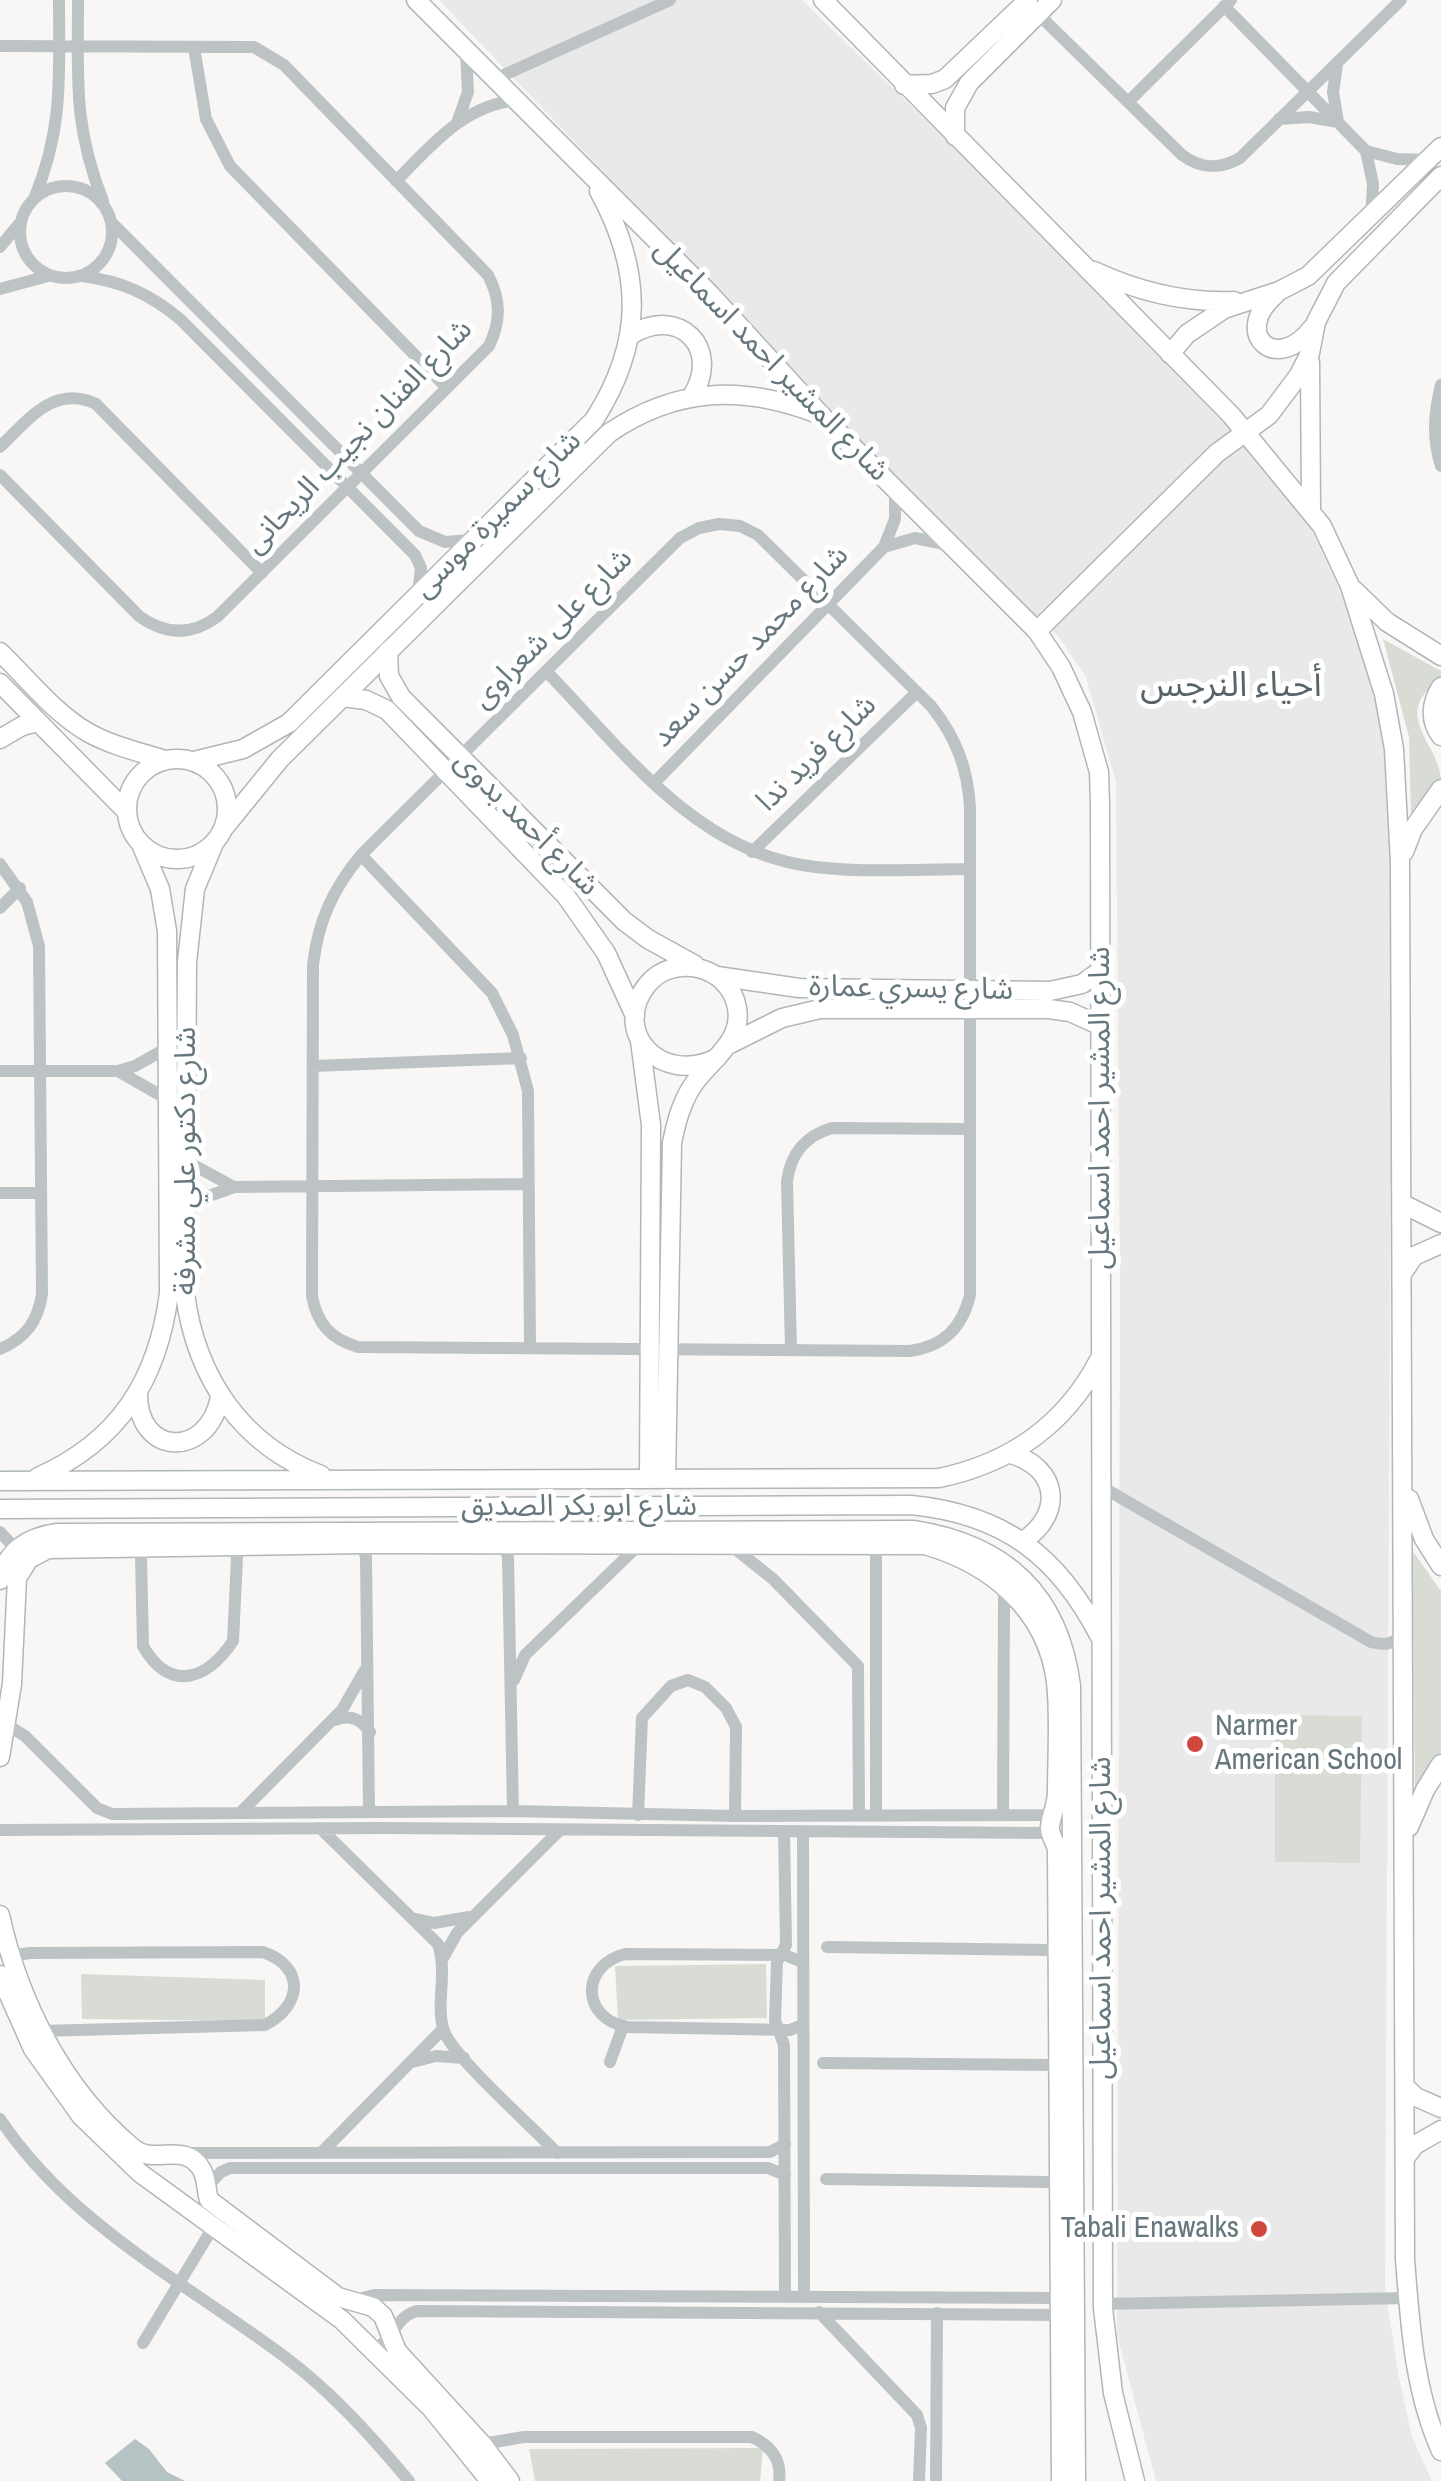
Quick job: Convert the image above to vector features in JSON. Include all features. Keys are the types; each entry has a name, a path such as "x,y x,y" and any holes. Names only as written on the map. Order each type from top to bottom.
{"street":[{"path":"0,247 34,199 57,125 59,0"},
{"path":"21,222 20,244 24,254 48,276 82,276 94,270 110,248 111,222 87,159 80,125 78,0"},
{"name":"شارع المشير احمد اسماعيل","path":"416,0 710,294 821,415 1037,632 1072,687 1086,726 1098,772 1103,2304 1113,2394 1134,2481"},
{"path":"495,79 670,0"},
{"path":"823,0 1246,432 1322,526 1350,586 1384,694 1394,749 1400,862 1408,2298 1422,2396 1441,2451"},
{"path":"904,84 918,86 945,79 1029,4 1052,0"},
{"path":"1029,4 1182,155 1203,166 1216,167 1240,158 1400,0"},
{"path":"1128,102 1228,3 1366,151 1397,159 1435,154"},
{"path":"955,136 960,94 1029,4"},
{"name":"شارع الفنان نجيب الريحانى","path":"0,46 254,47 276,57 488,275 498,302 496,331 489,346 209,623 185,631 160,628 139,616 0,475"},
{"path":"194,47 206,118 230,166 447,388"},
{"path":"458,120 470,78 466,50"},
{"path":"1338,62 1333,92 1338,122"},
{"path":"396,180 458,120 485,106 516,100"},
{"path":"1279,120 1309,117 1338,122"},
{"path":"1366,151 1373,184 1371,218"},
{"path":"1170,354 1205,320 1244,300 1279,291 1308,276 1435,154"},
{"name":"شارع سميرة موسى","path":"194,761 243,749 289,724 594,420 623,366 631,336 633,304 630,272 609,210 589,174"},
{"path":"1310,512 1310,352 1316,322 1324,302 1350,266 1440,177"},
{"path":"34,199 45,191 72,186 96,197 106,208"},
{"path":"111,222 419,531 445,542 474,540"},
{"path":"1086,267 1157,294 1186,300 1244,300"},
{"path":"0,289 48,276"},
{"path":"82,276 125,285 163,305 415,555 422,583 417,596"},
{"path":"1279,291 1256,319 1257,332 1264,344 1276,350 1290,349 1302,342 1316,322"},
{"path":"631,336 644,326 661,324 677,327 691,336 704,366 701,382 692,396"},
{"path":"1037,632 1216,453 1268,415 1285,396 1310,352"},
{"path":"1441,385 1435,412 1436,449 1441,466"},
{"name":"شارع سميرة موسى","path":"218,836 280,759 609,433 662,403 692,396 765,398 821,415"},
{"path":"0,447 51,401 85,399 96,404 262,573"},
{"name":"شارع محمد حسن سعد","path":"655,782 884,547 896,519 895,491"},
{"name":"شارع على شعراوى","path":"740,526 758,535 829,605 944,722 962,758 969,790 970,1295 957,1328 944,1340 910,1352 358,1347 331,1335 315,1311 312,1296 313,965 326,906 341,879 360,855 680,538 698,528 740,526"},
{"name":"شارع محمد حسن سعد","path":"884,547 915,538 952,546"},
{"path":"1350,586 1397,629 1441,656"},
{"name":"شارع أحمد بدوى","path":"388,651 389,676 394,687 460,757 624,921 673,955 709,972"},
{"path":"0,652 65,716 87,732 165,760 194,761 220,781 227,813 218,836 200,853 185,858 168,858 140,842 127,812 129,794 137,779 149,767 165,760"},
{"path":"546,671 695,820 752,852 782,862 831,868 970,869"},
{"path":"1441,687 1434,698 1432,715 1441,736"},
{"path":"2,692 38,722 127,812"},
{"name":"شارع فريد ندا","path":"752,852 917,692"},
{"name":"شارع أحمد بدوى","path":"342,697 366,700 387,710 580,914 606,953 637,1026 651,1125 659,1349 658,1479"},
{"path":"0,739 38,722"},
{"path":"1400,862 1414,830 1441,790"},
{"name":"شارع دكتور علي مشرفة","path":"30,1481 92,1446 118,1421 138,1392 160,1344 169,1292 190,914 195,889 218,836"},
{"name":"شارع دكتور علي مشرفة","path":"140,842 160,889 167,931 167,1099 186,1161 185,1294 189,1322 206,1374 238,1419 268,1447 304,1469 330,1479"},
{"path":"360,855 492,993 521,1058 528,1091 530,1348"},
{"path":"0,864 20,888 39,946 42,1192 40,1308 26,1332 0,1349"},
{"path":"0,908 20,888"},
{"path":"682,966 709,972 730,990 737,1007 737,1026 723,1051 700,1066 681,1068 663,1063 648,1051 637,1026 638,998 648,982 664,971 682,966"},
{"name":"شارع يسري عمارة","path":"723,1051 782,1018 820,1009 1061,990 1082,984 1100,971"},
{"name":"شارع يسري عمارة","path":"709,972 798,988 1060,1010 1100,1025"},
{"path":"0,1071 118,1071 167,1048"},
{"name":"شارع أحمد بدوى","path":"659,1349 675,1124 691,1088 723,1051"},
{"path":"312,1066 521,1058"},
{"path":"118,1071 167,1099"},
{"path":"791,1350 787,1181 800,1147 832,1128 970,1129"},
{"path":"186,1161 234,1187"},
{"path":"186,1209 234,1187 528,1184"},
{"path":"0,1192 42,1192"},
{"path":"1403,1204 1441,1223"},
{"path":"1404,1271 1414,1256 1441,1244"},
{"name":"شارع ابو بكر الصديق","path":"0,1480 914,1480 964,1472 1011,1454 1034,1440 1074,1402 1102,1355"},
{"path":"138,1392 138,1410 145,1426 158,1438 175,1442 192,1440 207,1430 217,1416 220,1398"},
{"path":"1011,1454 1027,1459 1040,1470 1049,1484 1052,1501 1038,1532 1023,1541"},
{"path":"438,1508 440,1479"},
{"path":"1404,1484 1424,1538 1441,1566"},
{"path":"1102,1487 1371,1642 1384,1646 1404,1634"},
{"name":"شارع ابو بكر الصديق","path":"0,1509 911,1505 970,1515 1023,1541 1082,1601 1101,1639"},
{"path":"597,1537 640,1544 729,1544 913,1530 986,1551 1024,1580 1052,1618 1072,1686 1064,1813 1050,1824 1063,1839 1068,2306 1061,2481"},
{"path":"0,1532 16,1549"},
{"path":"0,1580 2,1569 16,1549 42,1535 57,1533 512,1539"},
{"path":"597,1537 607,1551 611,1571"},
{"path":"0,1755 12,1684 15,1589 21,1568 48,1549 597,1537 782,1538 925,1545 953,1552 1001,1582 1030,1614 1042,1636 1056,1684 1064,1813"},
{"path":"773,1579 767,1558 782,1538"},
{"path":"512,1539 508,1558 513,1812"},
{"path":"362,1544 366,1557 369,1812"},
{"path":"512,1687 516,1670 538,1642 640,1544"},
{"path":"729,1544 773,1579 858,1666 859,1814"},
{"path":"872,1544 876,1554 876,1814"},
{"path":"138,1547 143,1646 168,1674 184,1678 204,1672 233,1642 237,1558 234,1546"},
{"path":"1001,1582 1004,1815"},
{"path":"1004,1626 1017,1615 1030,1614"},
{"path":"510,1630 522,1640 538,1642"},
{"path":"241,1812 353,1696 367,1664"},
{"path":"638,1815 642,1718 670,1686 688,1680 705,1687 726,1708 736,1727 734,1816"},
{"path":"329,1723 348,1716 370,1732"},
{"path":"6,1724 29,1740 104,1812 734,1816 1064,1813"},
{"path":"0,1755 14,1742 29,1740"},
{"path":"1404,1842 1425,1790 1441,1764"},
{"path":"348,1812 348,1828"},
{"path":"385,1812 385,1828"},
{"path":"940,1815 940,1833"},
{"path":"320,1828 438,1944 443,1958 443,2029 464,2058 557,2153"},
{"path":"0,1830 385,1828 1044,1833 1063,1839"},
{"path":"443,1958 448,1945 560,1830"},
{"path":"784,1832 786,1945 779,1956 777,2028 784,2045 784,2295"},
{"path":"802,1832 804,2295"},
{"path":"1063,1839 1058,1850 1060,2185 1076,2481"},
{"path":"0,1915 9,1956 40,2031 92,2106 135,2150 144,2154 770,2152 785,2144"},
{"path":"413,1918 434,1923 475,1916"},
{"path":"827,1947 1058,1952"},
{"path":"9,1956 263,1952 285,1964 294,1985 292,2002 281,2017 265,2025 40,2031"},
{"path":"802,1962 791,1956 625,1954 614,1957 596,1974 592,1992 598,2012 606,2020 623,2026 790,2030 802,2025"},
{"path":"0,1975 33,2049 81,2116 155,2184 342,2320 431,2408 490,2481"},
{"path":"610,2062 623,2026"},
{"path":"322,2152 443,2029"},
{"path":"409,2064 436,2056 464,2058"},
{"path":"824,2063 1060,2068"},
{"path":"1405,2087 1416,2097 1441,2108"},
{"path":"0,2119 35,2165 71,2202 111,2236 290,2360 338,2402 409,2481"},
{"path":"1405,2158 1415,2145 1441,2130"},
{"path":"439,2169 440,2152"},
{"path":"155,2184 152,2163 172,2153"},
{"path":"172,2153 200,2166 209,2200 338,2297 373,2307 383,2316 397,2351 482,2444 510,2481"},
{"path":"185,2205 198,2200 221,2172 230,2168 769,2168 785,2175"},
{"path":"826,2179 1060,2185"},
{"path":"143,2343 215,2224"},
{"path":"342,2320 346,2306 354,2300 374,2296 804,2295 1068,2306"},
{"path":"844,2312 845,2296"},
{"path":"1103,2304 1408,2298"},
{"path":"374,2349 384,2344 402,2316 417,2311 1048,2313 1068,2306"},
{"path":"819,2312 918,2416 919,2481"},
{"path":"936,2481 937,2313"},
{"path":"482,2444 524,2437 752,2437 774,2452 779,2481"}],"shaded area":[{"path":"439,0 802,0 1106,295 1244,438 1299,503 1363,641 1383,715 1395,805 1385,2287 1412,2437 1432,2481 1156,2481 1117,2335 1120,1288 1116,782 1086,677 1058,636 968,554"},
{"path":"1383,639 1441,671 1441,679 1426,692 1419,705 1418,717 1441,780 1411,819 1409,737"},
{"path":"1412,1550 1441,1591 1441,1753 1415,1795"},
{"path":"1275,1715 1362,1716 1360,1863 1275,1862"},
{"path":"766,1964 767,2018 618,2020 615,1966"},
{"path":"81,1974 265,1980 265,2021 82,2019"},
{"path":"135,2439 149,2449 167,2472 185,2481 122,2481 105,2463"},
{"path":"763,2448 760,2481 535,2481 529,2449"}],"place":[{"name":"Narmer American School","path":"1195,1744"},
{"name":"Tabali Enawalks","path":"1259,2229"}],"district":[{"name":"أحياء النرجس","path":"1231,687"}]}
